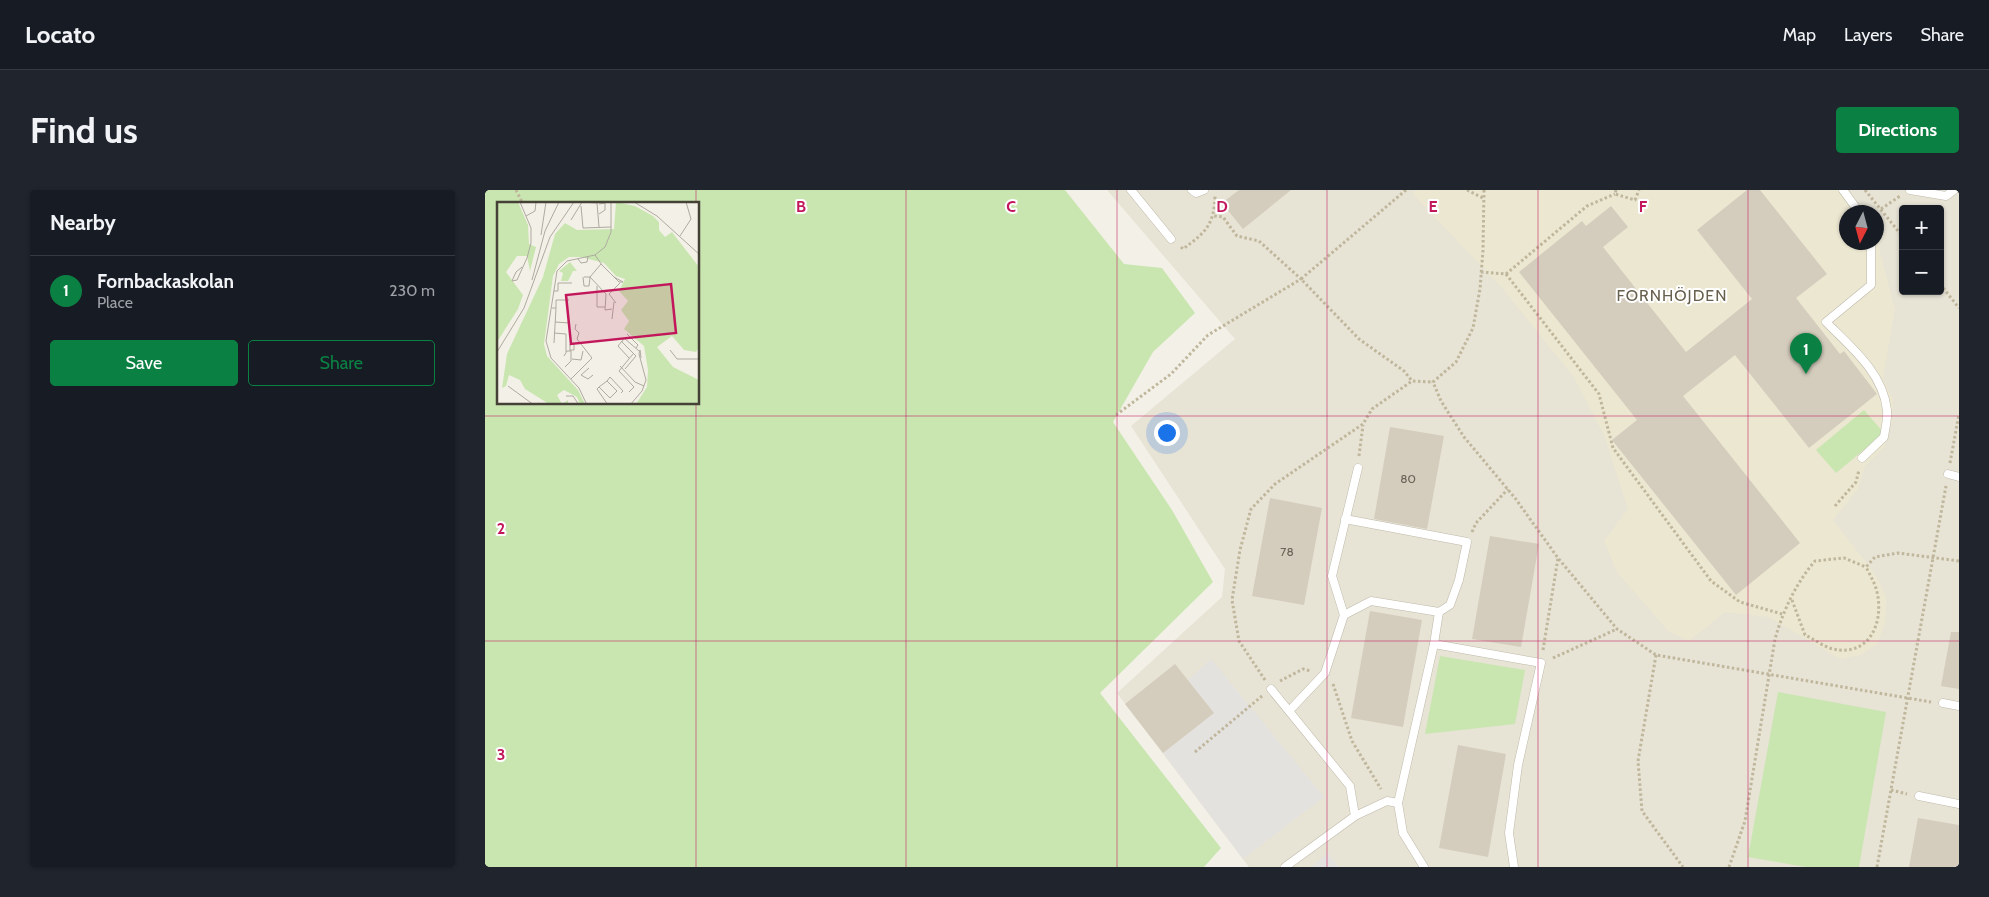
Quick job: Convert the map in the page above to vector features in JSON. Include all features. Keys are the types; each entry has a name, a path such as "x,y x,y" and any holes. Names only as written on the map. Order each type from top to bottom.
{"lane":[{"path":"1131,190 1171,239"},
{"path":"1192,190 1196,193 1204,190"},
{"path":"1843,190 1854,205"},
{"path":"1910,190 1946,196 1954,190"},
{"path":"1863,458 1884,437 1887,412 1882,388 1866,363 1826,322 1871,285 1871,250"},
{"path":"1290,710 1325,673 1345,615 1332,576 1358,468"},
{"path":"1948,474 1959,476"},
{"path":"1345,519 1467,542 1459,580 1450,605 1439,612 1371,601 1345,615"},
{"path":"1424,867 1403,834 1398,804 1434,644 1439,612"},
{"path":"1434,644 1541,663 1518,765 1509,833 1514,867"},
{"path":"1271,689 1350,786 1355,816"},
{"path":"1943,703 1959,706"},
{"path":"1919,796 1959,804"},
{"path":"1285,867 1355,816 1387,800 1398,804"}],"path":[{"path":"515,190 522,202"},
{"path":"1171,239 1183,249 1204,234 1214,216 1215,190"},
{"path":"1116,416 1171,374 1208,335 1301,279 1406,190"},
{"path":"1467,190 1483,198"},
{"path":"1271,689 1239,641 1231,600 1240,550 1251,509 1275,484 1363,424 1373,409 1412,381 1433,382 1456,362 1473,328 1481,272 1484,190"},
{"path":"1481,272 1506,274 1587,206 1615,192 1635,200 1639,190"},
{"path":"1865,190 1878,205"},
{"path":"1884,207 1902,195"},
{"path":"1884,213 1899,232"},
{"path":"1214,216 1223,217 1237,236 1259,241 1301,279 1359,339 1404,371 1412,381"},
{"path":"1506,274 1599,394 1613,448 1711,581 1740,602 1782,614"},
{"path":"1944,289 1959,308"},
{"path":"1433,382 1441,401 1464,437 1508,489 1558,558 1617,629 1655,655 1943,703"},
{"path":"1877,867 1959,414"},
{"path":"1358,468 1363,424"},
{"path":"1835,506 1856,482 1863,458"},
{"path":"1467,542 1476,523 1508,489"},
{"path":"1866,567 1875,557 1898,553 1959,561"},
{"path":"1541,663 1558,558"},
{"path":"1729,867 1745,821 1769,673 1782,614 1792,600 1802,576 1815,561 1844,558 1866,567 1877,592 1879,612 1873,637 1856,649 1833,649 1805,635 1792,600"},
{"path":"1541,663 1617,629"},
{"path":"1655,655 1638,761 1643,810 1683,867"},
{"path":"1195,752 1282,679 1303,670 1325,673 1331,678 1352,741 1387,800"}],"shaded area":[{"path":"1107,190 1959,190 1959,867 1249,867 1117,693 1222,597 1225,569 1131,426 1235,339"},
{"path":"1416,190 1846,190 1858,205 1839,205 1839,250 1880,250 1895,310 1883,379 1893,400 1892,423 1885,446 1865,466 1858,489 1833,520 1873,571 1886,596 1886,620 1878,643 1861,655 1840,659 1768,617 1725,612 1689,641 1668,631 1617,572 1604,541 1628,509 1604,435 1573,376 1502,288 1412,193"},
{"path":"1211,659 1324,797 1243,859 1163,753 1213,713 1188,680"},
{"path":"1328,853 1339,867 1311,867"}],"green space":[{"path":"485,190 1065,190 1124,264 1162,268 1195,313 1153,352 1113,422 1172,510 1213,582 1100,693 1221,848 1204,867 485,867"},
{"path":"1864,410 1884,433 1836,473 1816,450"},
{"path":"1440,656 1525,670 1515,724 1425,734"},
{"path":"1778,692 1886,712 1859,867 1806,867 1748,857"}],"building":[{"path":"1239,190 1291,190 1243,229 1222,203"},
{"path":"1747,190 1760,190 1827,274 1796,298 1840,354 1844,351 1877,394 1809,448 1735,355 1683,396 1800,543 1736,595 1612,440 1637,420 1519,272 1582,221 1586,226 1611,206 1628,227 1603,247 1686,352 1752,299 1697,230"},
{"path":"1390,427 1444,436 1427,529 1374,519"},
{"path":"1270,498 1322,508 1304,605 1252,596"},
{"path":"1490,536 1539,544 1521,647 1472,639"},
{"path":"1370,611 1422,620 1403,727 1351,718"},
{"path":"1951,632 1959,632 1959,689 1941,686"},
{"path":"1175,664 1214,713 1163,753 1125,704"},
{"path":"1458,745 1506,754 1488,857 1439,848"},
{"path":"1918,818 1959,825 1959,867 1909,867"}],"place":[{"name":"Fornbackaskolan","path":"1806,374"}],"district":[{"name":"FORNHÖJDEN","path":"1672,295"}]}
